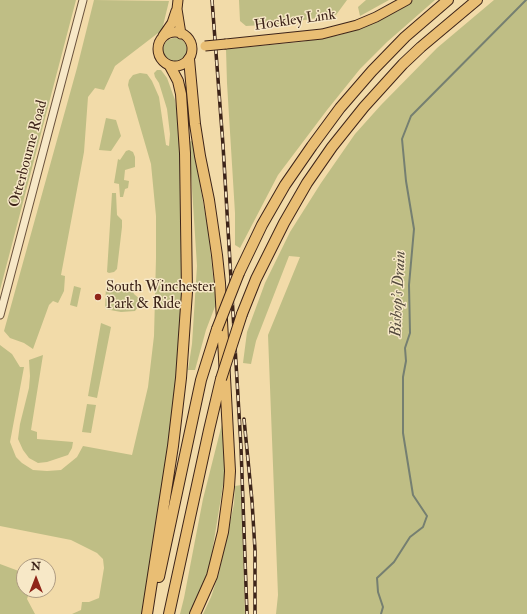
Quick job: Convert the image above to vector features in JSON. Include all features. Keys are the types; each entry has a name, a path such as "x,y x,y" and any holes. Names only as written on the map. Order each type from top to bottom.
{"highway":[{"path":"148,614 167,542 201,380 239,273 262,225 312,146 372,71 405,37 448,0"},
{"path":"169,614 221,378 242,314 256,279 284,223 307,183 332,147 364,107 404,64 476,0"},
{"path":"190,57 195,124 215,234 220,283 230,471 223,532 212,576 195,614"},
{"path":"148,614 172,454 184,349 186,292 185,153 181,94 178,81 170,66"}],"main road":[{"name":"Hockley Link","path":"190,41 205,46 322,34 357,25 376,17 406,0"},
{"path":"177,4 181,34"},
{"path":"163,36 172,32 181,34 190,41 192,46 190,57 183,64 179,66 170,66 163,62 158,55 158,43 172,22 177,4"},
{"name":"Hockley Link","path":"190,57 205,46"}],"street":[{"name":"Otterbourne Road","path":"0,315 83,0"}],"shaded area":[{"path":"0,0 76,0 0,290"},
{"path":"94,0 169,1 162,30 115,66 104,90 95,88 88,97 84,152 61,275 65,276 64,291 58,303 53,301 49,305 33,349 24,343 10,338 4,331 77,68"},
{"path":"239,0 347,0 336,15 279,24 246,26 240,21"},
{"path":"366,0 389,0 360,16 358,7"},
{"path":"413,0 435,0 387,42 360,69 278,175 240,248 235,245 235,213 226,49 301,42 340,35 398,11"},
{"path":"494,0 527,0 527,614 276,614 278,595 268,335 300,257 289,256 256,341 251,364 243,363 247,332 265,283 290,232 321,183 355,134 437,48"},
{"path":"175,38 184,41 187,50 184,59 175,62 166,59 163,50 166,41"},
{"path":"157,70 161,70 167,78 175,100 177,112 180,144 183,254 182,310 173,419 151,570 142,614 72,614 81,610 82,602 89,602 99,598 104,568 103,559 97,553 71,540 0,526 0,345 12,354 20,367 24,367 10,442 16,457 22,463 33,470 61,470 77,457 83,446 132,455 148,387 154,336 156,216 151,164 128,85 129,80 133,75 140,73 147,74 152,81 159,97 166,145 169,146 170,134 167,109 159,83 155,77 154,73"},
{"path":"106,118 116,120 121,136 111,151 99,150"},
{"path":"194,140 198,174 208,230 216,304 206,330 195,370 188,370 192,344 197,266 189,142"},
{"path":"129,150 133,152 135,157 135,167 125,170 124,180 129,181 128,188 125,189 123,197 120,197 119,184 114,183 118,159 120,160 126,151"},
{"path":"112,193 116,193 117,215 122,220 122,227 117,269 114,272 109,273 107,272"},
{"path":"74,286 81,288 77,307 70,305"},
{"path":"112,286 116,289 132,290 134,294 142,301 135,311 121,312 105,309 106,287"},
{"path":"101,323 111,327 97,398 88,396"},
{"path":"43,355 31,430 37,432 37,439 73,442 72,448 68,455 47,462 38,463 29,458 18,439 20,424 29,388 29,360"},
{"path":"87,404 96,405 91,433 82,432"},
{"path":"224,416 224,479 210,565 191,614 180,614 203,499"},
{"path":"241,485 245,614 203,614 211,597 219,573 234,504 235,486"},
{"path":"0,564 16,570 16,598 27,598 35,614 0,614"}],"waterway":[{"name":"Bishop's Drain","path":"381,614 383,607 378,592 377,578 394,562 410,537 423,527 427,516 413,495 403,433 403,377 406,361 405,348 410,333 409,285 414,229 406,181 402,139 411,116 526,0"}],"railway":[{"path":"212,0 223,145 241,447 247,614"},
{"path":"244,419 255,550 255,614"}],"place":[{"name":"South Winchester Park & Ride","path":"98,297"}]}
